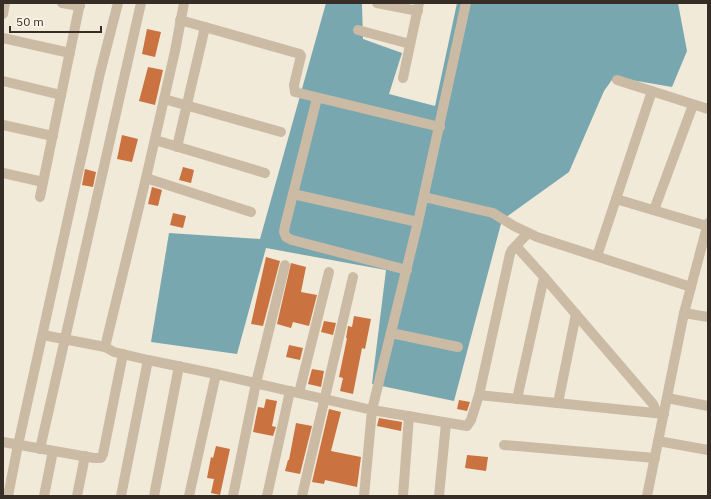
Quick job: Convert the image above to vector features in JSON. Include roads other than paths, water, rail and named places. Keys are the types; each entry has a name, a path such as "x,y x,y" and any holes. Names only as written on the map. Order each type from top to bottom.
{"street":[{"path":"3,14 5,3"},
{"path":"40,197 80,5 62,3"},
{"path":"8,496 100,73 118,3"},
{"path":"40,449 104,173 141,3"},
{"path":"105,347 155,140 184,3"},
{"path":"377,3 418,7 403,78"},
{"path":"364,496 372,410 407,270 440,128 466,3"},
{"path":"180,20 300,54 301,56 294,85 295,92 440,128"},
{"path":"177,147 188,106 205,27"},
{"path":"358,30 410,44"},
{"path":"3,38 70,53"},
{"path":"617,80 708,109"},
{"path":"3,81 61,95"},
{"path":"597,256 652,92"},
{"path":"317,98 285,226 284,232 286,237 292,240 407,270"},
{"path":"164,99 281,132"},
{"path":"654,210 693,105"},
{"path":"3,125 52,136"},
{"path":"155,140 265,173"},
{"path":"3,173 43,182"},
{"path":"146,178 251,212"},
{"path":"293,194 418,222"},
{"path":"424,197 493,213 528,233 691,287"},
{"path":"616,199 708,224 684,313 667,398 660,413 658,441 647,496"},
{"path":"43,335 105,347 114,352 372,410 464,426 469,424 479,395 510,254 528,233"},
{"path":"516,246 654,404 660,413"},
{"path":"232,496 256,383 285,265"},
{"path":"267,496 329,272"},
{"path":"302,496 353,277"},
{"path":"518,399 544,277"},
{"path":"684,313 708,317"},
{"path":"558,403 576,314"},
{"path":"391,333 458,348"},
{"path":"3,442 101,458 124,354"},
{"path":"121,496 148,360"},
{"path":"154,496 179,366"},
{"path":"189,496 216,374"},
{"path":"479,395 660,413"},
{"path":"667,398 708,406"},
{"path":"403,496 409,416"},
{"path":"439,496 446,423"},
{"path":"658,441 708,450"},
{"path":"504,445 654,458"},
{"path":"44,496 53,451"},
{"path":"77,496 85,456"}],"water":[{"path":"326,3 362,4 363,39 402,53 389,94 435,106 457,3 678,3 687,51 672,87 614,77 604,91 569,172 502,220 454,401 372,384 386,270 266,248 237,354 151,342 169,233 260,239"}]}
